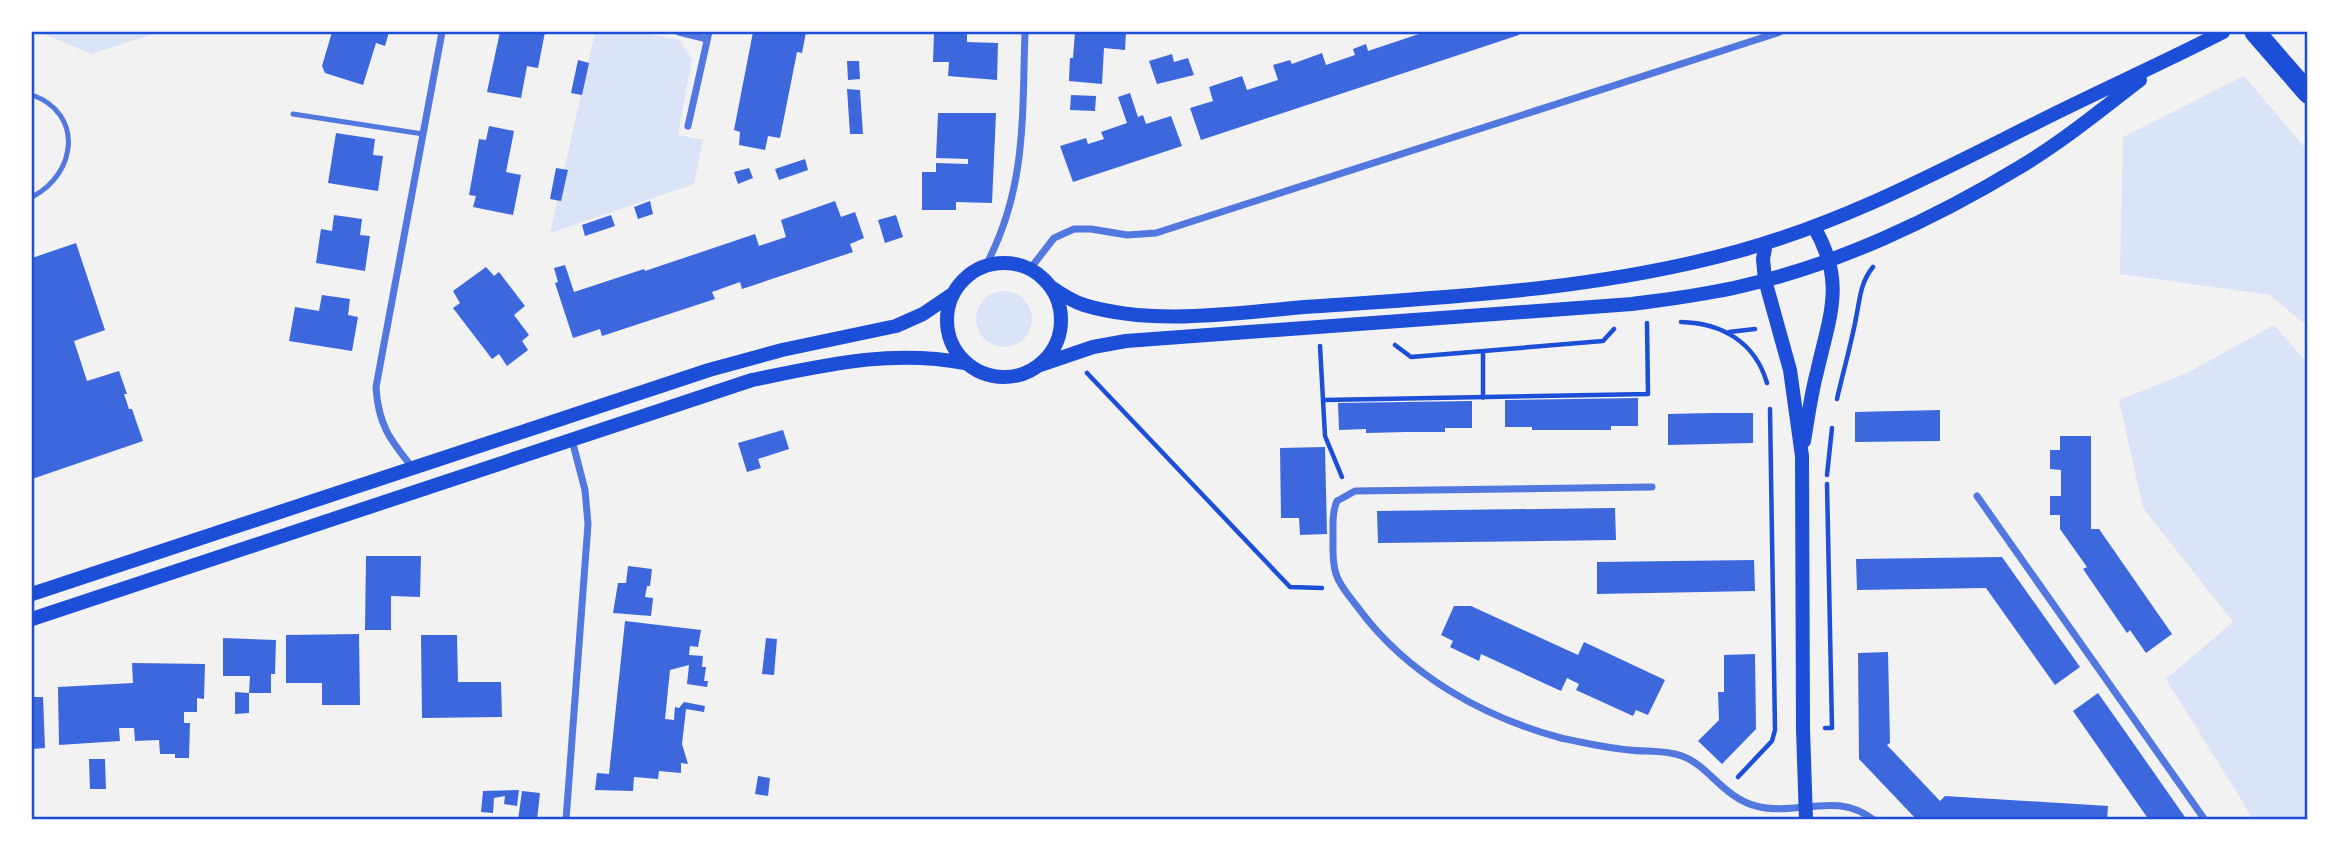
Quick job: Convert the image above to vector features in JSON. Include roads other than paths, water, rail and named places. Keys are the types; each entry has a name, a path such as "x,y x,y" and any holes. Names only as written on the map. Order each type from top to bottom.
{"highway":[{"path":"2255,32 2308,93"}],"main road":[{"path":"32,594 709,370 782,350 896,326 923,314 954,293 967,277 985,267 1003,263 1030,269 1051,287 1083,305 1135,314 1215,314 1574,285 1632,276 1766,243 1814,227 1920,182 2223,32"},
{"path":"32,619 733,385 834,363 890,356 936,358 965,363 982,373 1002,378 1022,375 1040,365 1093,346 1126,341 1632,304 1695,295 1765,280 1830,258 1939,211 2021,166 2167,61"},
{"path":"1801,456 1834,286 1830,258 1814,227"},
{"path":"1766,243 1763,259 1765,280 1788,361 1801,456 1806,813"},
{"path":"1040,365 1057,342 1061,324 1059,304 1051,287"},
{"path":"954,293 948,311 948,329 954,348 965,363"}],"street":[{"path":"413,468 394,445 382,423 376,387 442,32"},
{"path":"679,32 708,35 688,126"},
{"path":"985,267 1002,233 1015,189 1022,118 1025,32"},
{"path":"1030,269 1054,238 1074,229 1127,235 1156,233 1780,32"},
{"path":"566,820 588,524 586,490 572,439"},
{"path":"1651,487 1355,491 1337,501 1332,513 1336,575 1370,624 1389,643 1422,671 1466,701 1520,724 1560,737 1608,748 1679,755 1695,764 1725,789 1755,806 1806,813 1850,806 1874,820"},
{"path":"1977,496 2205,820"}],"lane":[{"path":"32,95 39,97 62,119 68,144 65,163 53,184 32,197"},
{"path":"293,114 423,134"}]}
